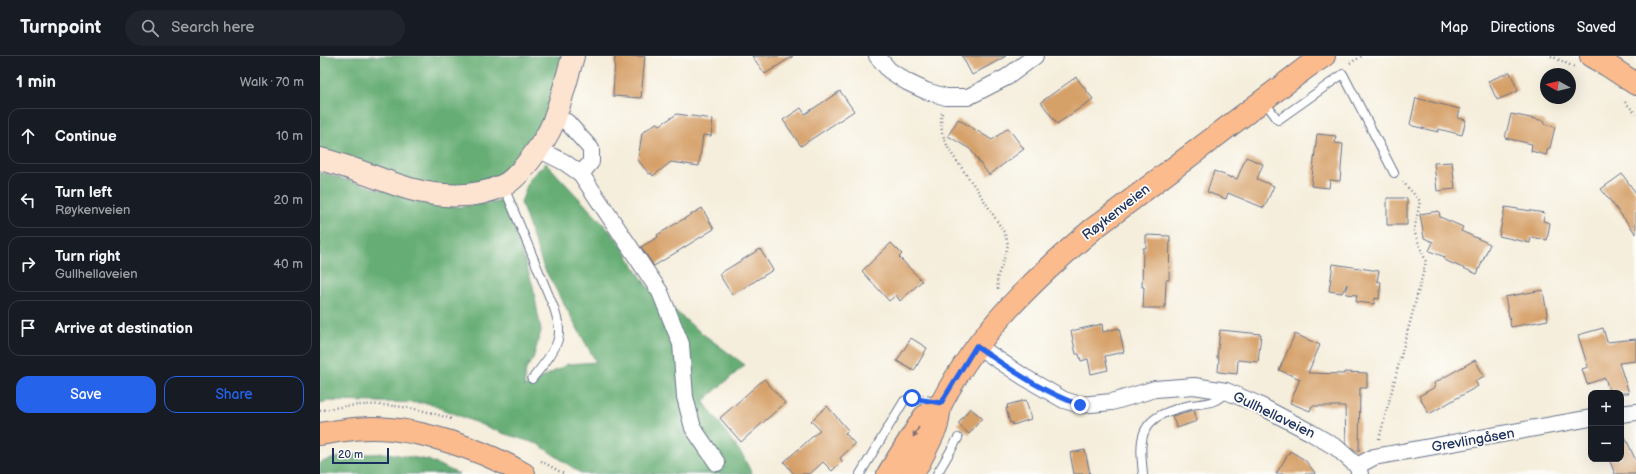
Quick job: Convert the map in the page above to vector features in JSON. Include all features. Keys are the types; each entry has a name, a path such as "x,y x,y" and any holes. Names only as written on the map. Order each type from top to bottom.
{"main road":[{"path":"320,159 409,189 434,194 452,195 478,193 503,186 522,169 538,149 552,124 573,56"},
{"name":"Røykenveien","path":"888,474 924,417 941,403 976,346 1018,298 1080,240 1150,185 1324,56"},
{"path":"1591,56 1636,84"},
{"name":"Røykenveien","path":"912,474 936,427 941,403"},
{"path":"320,434 361,428 386,428 417,433 486,455 524,474"},
{"path":"461,446 502,474"}],"street":[{"path":"877,56 889,70 907,82 926,91 946,97 968,97 1007,77 1035,56"},
{"path":"567,122 591,150 591,162 581,174"},
{"path":"538,149 564,162 581,174 660,292 680,344 685,397 692,428 717,463"},
{"name":"Gullhellaveien","path":"976,346 1024,378 1064,400 1080,405 1112,402 1155,389 1194,386 1226,391 1257,404 1337,448 1359,470"},
{"path":"1624,414 1636,412"},
{"name":"Grevlingåsen","path":"1359,470 1374,457 1588,419"}],"lane":[{"path":"1264,100 1278,120 1343,74 1394,173"},
{"path":"503,186 554,308 559,324 558,340 548,358 532,379"},
{"path":"1143,474 1141,450 1142,437 1151,420 1163,413 1190,405 1199,405 1217,400 1223,396 1226,391"},
{"path":"860,474 904,401 912,398 941,403"},
{"path":"937,474 958,438"}],"path":[{"path":"946,97 940,120 944,141 1004,232 1008,244 997,278 998,296"},
{"path":"1374,457 1426,262 1414,231 1420,200 1394,173"}],"green space":[{"path":"320,56 574,56 530,166 452,192 320,155"},
{"path":"546,163 618,240 646,285 695,328 745,365 703,401 743,456 752,474 582,474 538,444 505,434 427,403 329,401 320,403 320,172 375,188 458,207 505,201 533,286 541,331 533,359 526,369 524,387 568,364 596,362 543,266 521,203 529,179"},
{"path":"387,453 428,460 459,474 320,474 320,462 349,455"}],"building":[{"path":"615,56 645,56 641,98 613,96"},
{"path":"752,56 793,56 765,74"},
{"path":"962,56 1006,56 972,75"},
{"path":"1510,72 1518,91 1497,100 1488,81"},
{"path":"1076,77 1093,99 1057,124 1041,102"},
{"path":"840,91 854,111 801,146 783,120 801,108 805,114"},
{"path":"1416,98 1460,109 1458,118 1466,120 1462,135 1439,129 1438,132 1410,124"},
{"path":"677,114 713,119 711,136 703,135 699,166 671,162 653,176 651,173 649,174 638,160 642,133 656,123 660,125"},
{"path":"1511,114 1545,121 1544,124 1555,127 1550,148 1548,148 1546,155 1531,151 1532,144 1505,138"},
{"path":"958,119 992,140 1008,128 1024,149 989,175 970,149 948,136"},
{"path":"1317,134 1336,136 1335,143 1343,144 1340,181 1330,180 1329,188 1311,186"},
{"path":"1246,157 1263,164 1257,179 1274,186 1264,208 1228,193 1226,199 1207,192 1214,171 1237,179"},
{"path":"1452,162 1455,189 1437,191 1434,163"},
{"path":"1622,174 1636,193 1636,234 1601,189"},
{"path":"1387,198 1407,198 1407,225 1387,225"},
{"path":"1505,207 1545,213 1543,221 1550,223 1547,240 1531,237 1530,243 1499,236"},
{"path":"702,208 714,229 654,266 641,247 658,237 657,235"},
{"path":"1439,211 1440,217 1463,227 1461,231 1490,244 1477,274 1444,260 1445,257 1429,251 1433,242 1424,238 1420,214"},
{"path":"1146,235 1170,236 1169,280 1166,280 1165,308 1143,308 1143,248 1146,248"},
{"path":"891,243 902,254 899,257 922,281 900,301 896,295 889,301 862,271"},
{"path":"760,249 773,270 732,295 719,274"},
{"path":"1333,264 1379,271 1377,281 1381,282 1379,299 1375,298 1374,304 1356,302 1357,295 1346,294 1347,284 1342,293 1329,291"},
{"path":"1543,290 1548,320 1511,327 1505,297"},
{"path":"1102,324 1103,332 1119,328 1124,352 1105,356 1108,370 1091,374 1088,359 1081,361 1079,354 1076,354 1071,331"},
{"path":"1603,328 1607,342 1636,339 1636,361 1619,363 1629,393 1624,393 1624,390 1609,390 1605,378 1587,384 1582,369 1588,367 1578,335"},
{"path":"1220,330 1261,334 1258,362 1238,360 1237,374 1218,372 1219,358 1217,358"},
{"path":"1295,334 1320,345 1308,373 1367,373 1367,388 1360,388 1359,451 1355,451 1346,444 1345,406 1312,406 1310,411 1290,403 1300,379 1279,370"},
{"path":"911,338 927,348 914,371 897,361"},
{"path":"1475,360 1484,376 1475,381 1478,386 1429,414 1419,396 1435,387 1434,383"},
{"path":"764,379 785,403 741,442 720,418"},
{"path":"1026,400 1031,419 1013,425 1012,422 1010,423 1006,408 1008,408 1007,405"},
{"path":"827,406 848,430 845,433 855,444 840,458 842,461 832,471 823,462 810,474 794,474 784,462 820,430 811,421"},
{"path":"970,408 982,418 969,434 958,424"},
{"path":"1194,410 1197,421 1177,428 1172,416"},
{"path":"1624,435 1636,461 1636,474 1615,474 1610,462 1624,462"},
{"path":"1085,450 1090,474 1074,474 1070,453"},
{"path":"1290,451 1305,460 1316,474 1276,474"}],"route":[{"path":"912,398 941,403 976,346 1024,378 1064,400 1080,405"}]}
